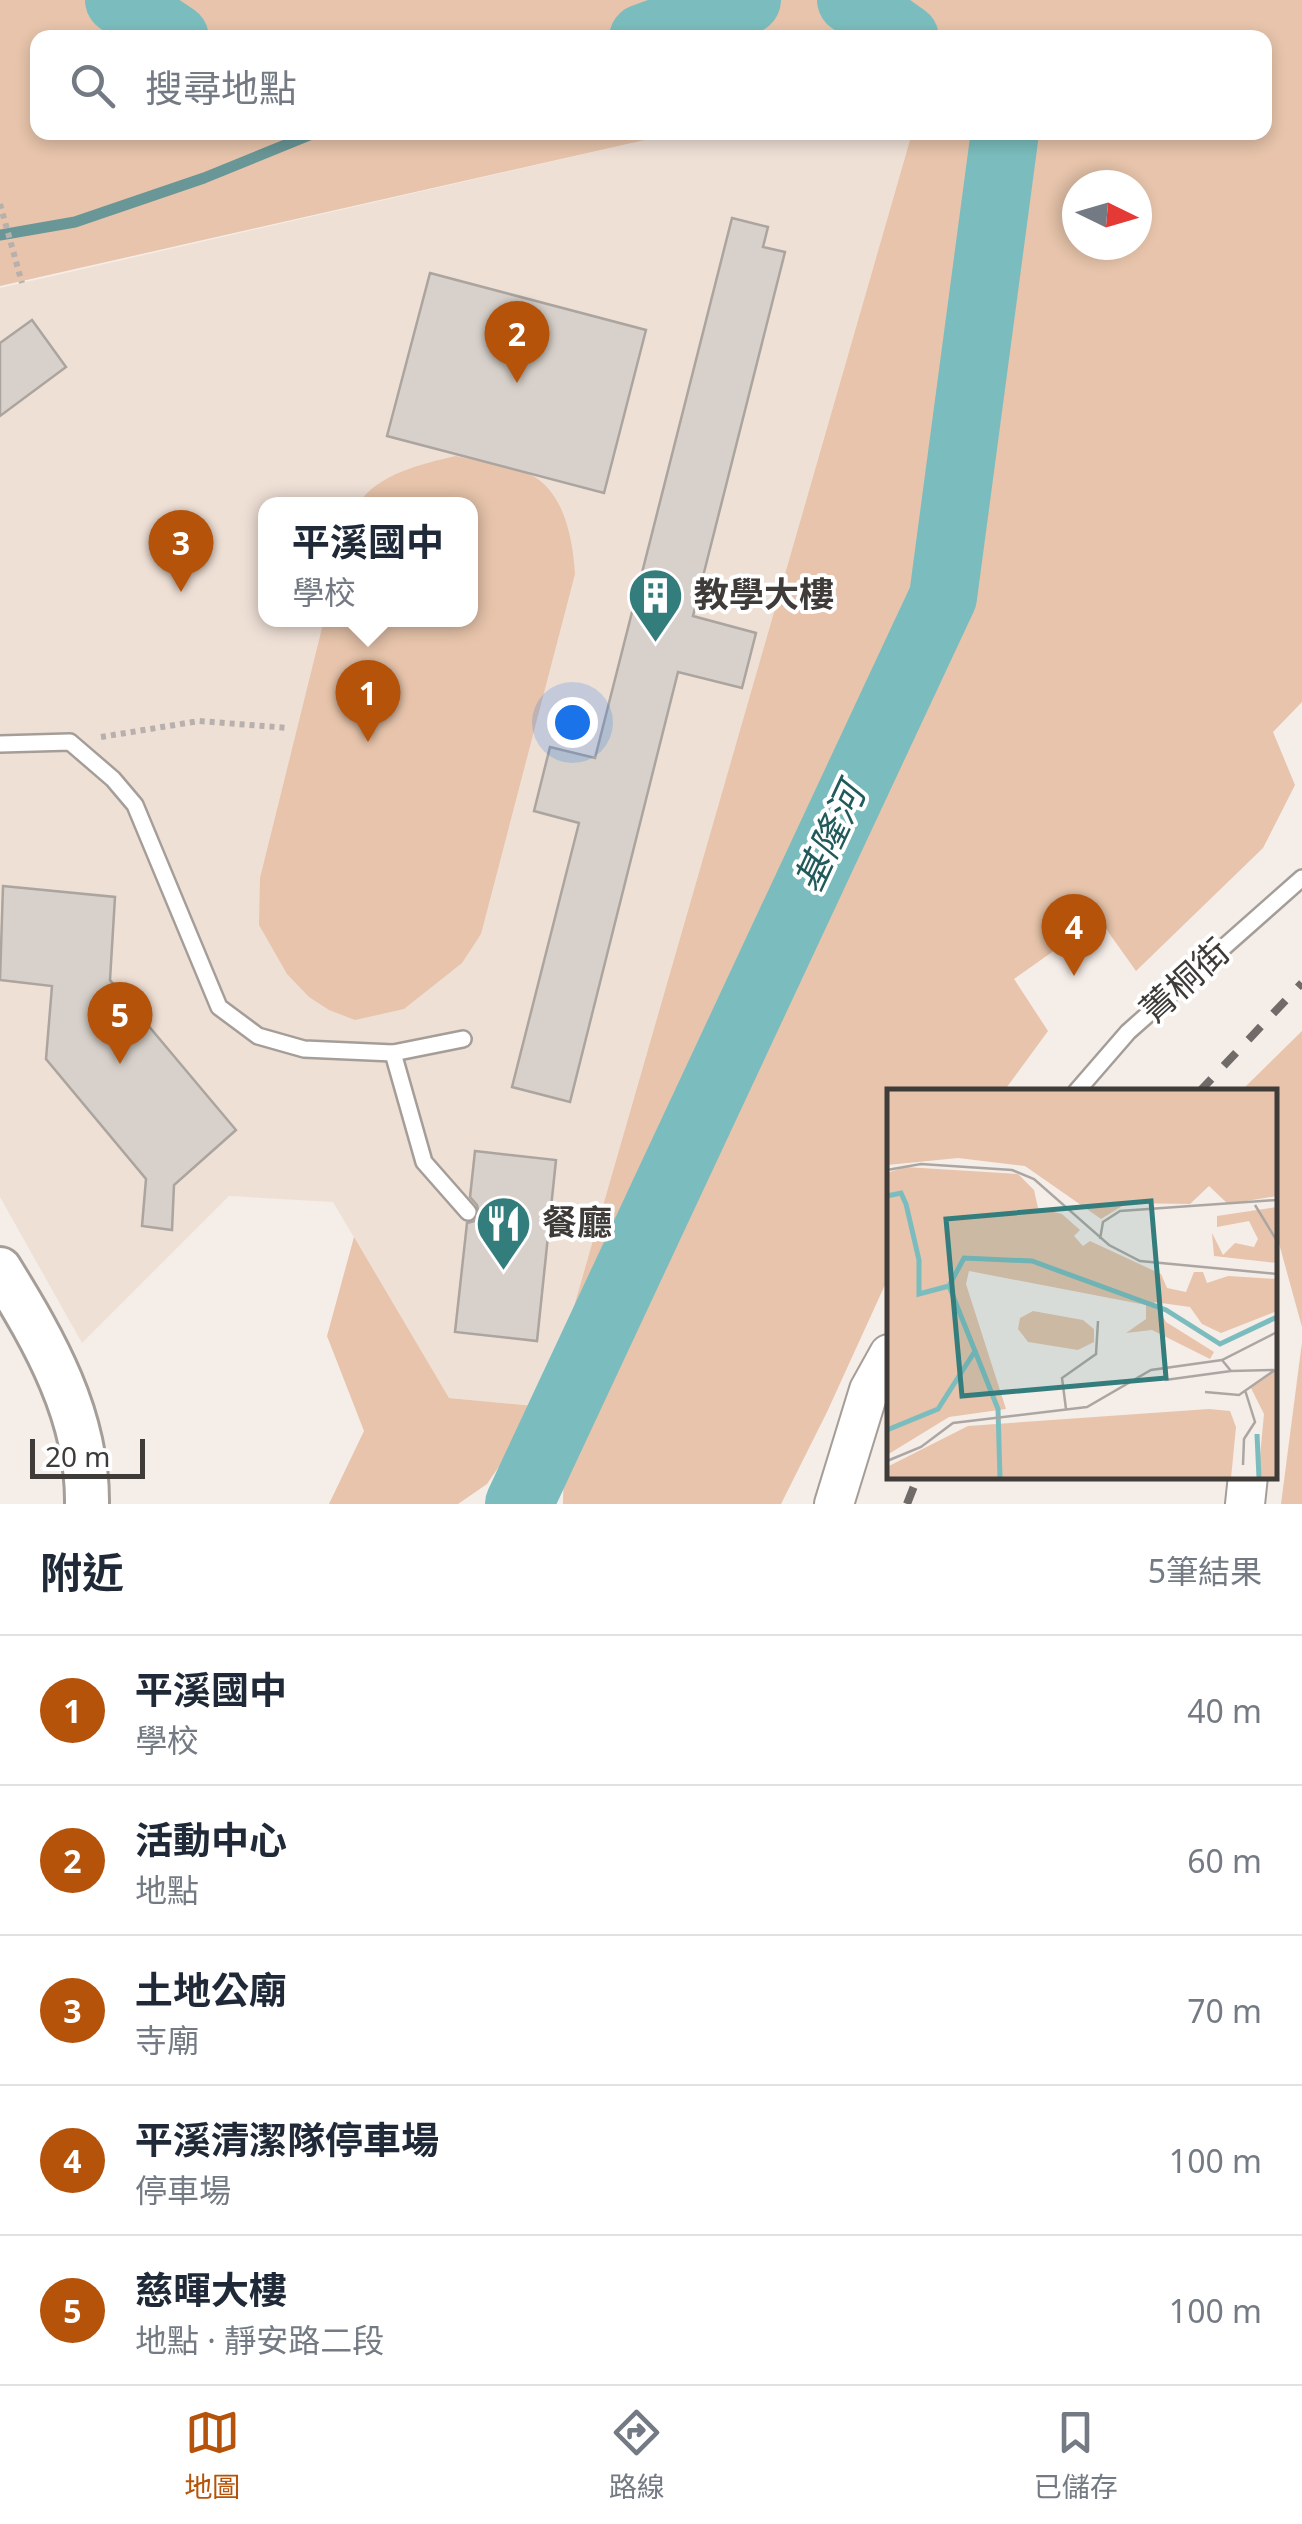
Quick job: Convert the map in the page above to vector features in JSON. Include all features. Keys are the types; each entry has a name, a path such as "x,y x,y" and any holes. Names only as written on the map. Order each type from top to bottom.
{"main road":[{"path":"0,1269 38,1331 70,1400 87,1475 86,1504"}],"street":[{"path":"834,1504 868,1390 887,1359"},
{"path":"1244,1504 1248,1479"}],"lane":[{"path":"0,744 70,742 113,779 135,805 218,1007 258,1036 304,1049 393,1053 463,1039"},
{"name":"菁桐街","path":"1079,1089 1128,1032 1302,878"},
{"path":"393,1053 424,1162 468,1212"}],"path":[{"path":"0,204 22,283"},
{"path":"70,742 199,721 289,728"}],"shaded area":[{"path":"0,0 1302,0 1302,702 1273,732 1295,785 1263,848 1136,971 1099,919 1014,979 1048,1031 1005,1089 887,1089 887,1280 781,1504 563,1504 564,1459 509,1452 487,1484 458,1504 329,1504 364,1431 327,1336 354,1237 449,1398 545,1407 910,140 1272,140 1272,30 30,30 30,140 645,140 0,286"},
{"path":"645,140 910,140 545,1407 449,1398 333,1202 229,1196 82,1343 0,1197 0,288"},
{"path":"456,456 533,476 560,506 575,574 481,934 462,963 404,1009 355,1020 309,997 287,974 259,925 260,878 322,627 478,627 478,497 364,497 377,485 415,467"},
{"path":"1302,1031 1302,1327 1277,1236 1277,1089 1243,1089"},
{"path":"1302,1342 1302,1504 1281,1504"}],"building":[{"name":"教學大樓","path":"732,218 768,227 763,247 785,252 693,616 756,633 742,688 678,672 570,1102 512,1087 579,823 534,811 550,747 595,758"},
{"path":"430,273 646,330 604,493 387,436"},
{"path":"32,320 66,367 0,416 0,343"},
{"path":"3,886 115,897 110,980 236,1130 174,1185 172,1230 142,1226 146,1179 46,1059 52,986 0,980"},
{"name":"餐廳","path":"475,1151 556,1160 537,1341 455,1332 467,1223 479,1215 470,1197"}],"waterway":[{"name":"基隆河","path":"119,0 163,30"},
{"name":"基隆河","path":"665,30 747,0"},
{"name":"基隆河","path":"851,0 894,30"},
{"path":"0,235 75,222 204,178 297,140"},
{"name":"基隆河","path":"519,1504 943,597 1004,140"}],"railway":[{"path":"1202,1089 1302,983"},
{"path":"907,1504 917,1479"}],"place":[{"name":"活動中心","path":"517,383"},
{"name":"土地公廟","path":"181,592"},
{"name":"教學大樓","path":"655,644"},
{"name":"平溪國中","path":"368,742"},
{"name":"平溪清潔隊停車場","path":"1074,976"},
{"name":"慈暉大樓","path":"120,1064"},
{"name":"餐廳","path":"503,1272"}]}
